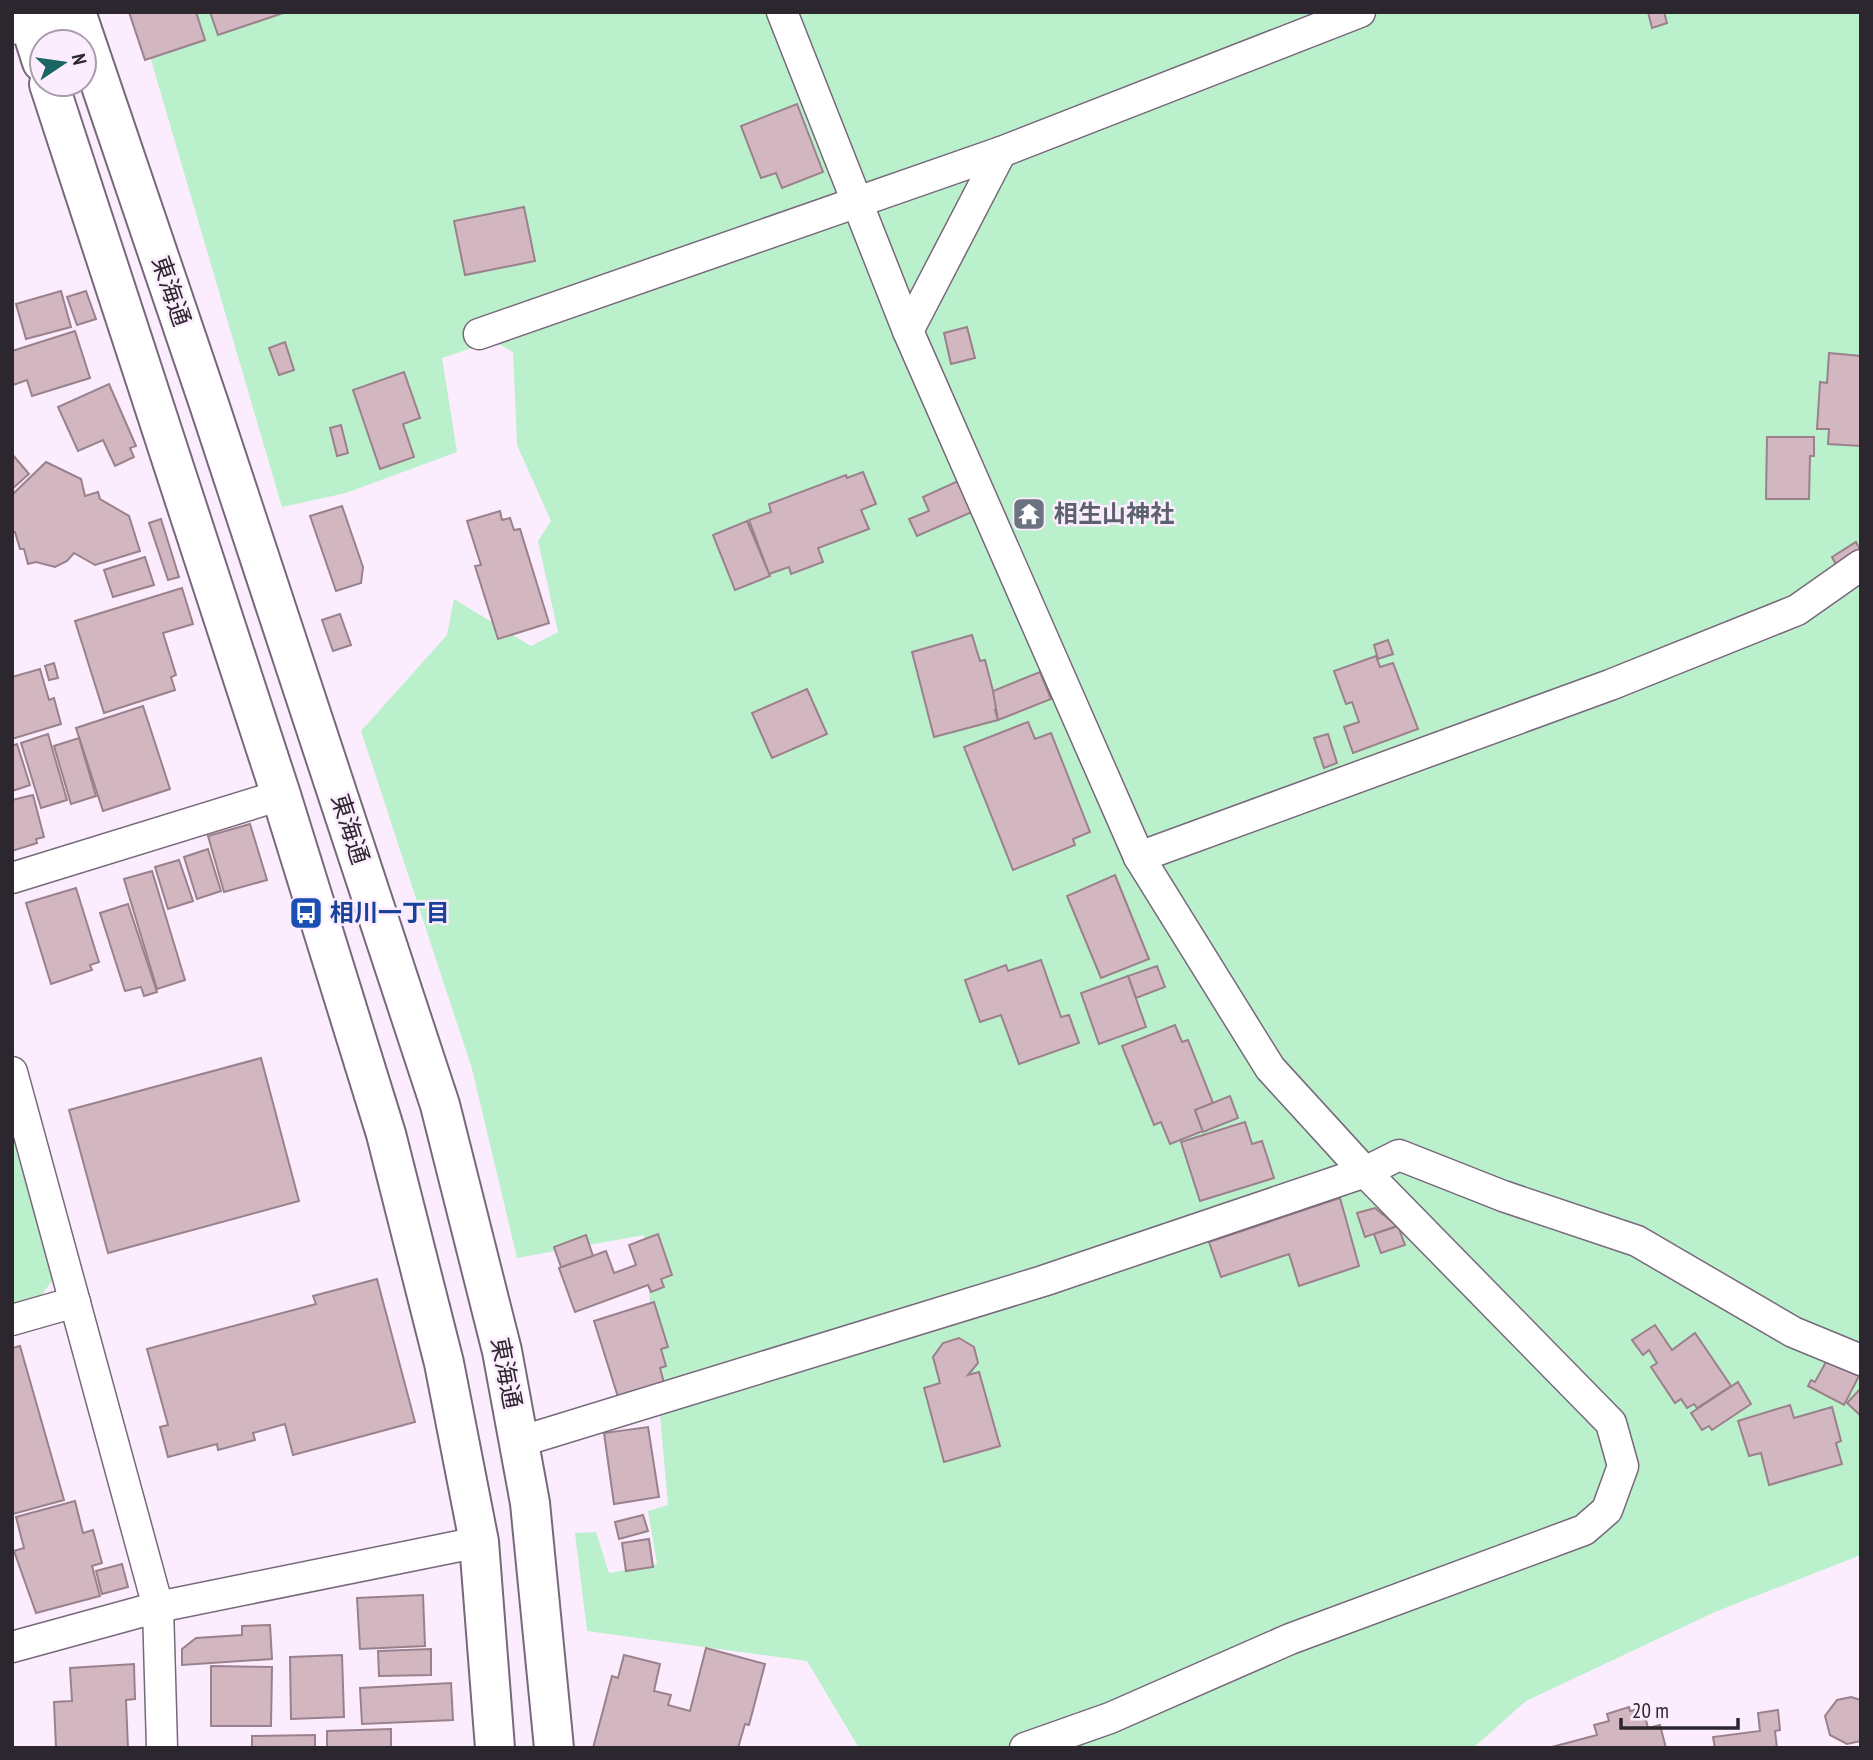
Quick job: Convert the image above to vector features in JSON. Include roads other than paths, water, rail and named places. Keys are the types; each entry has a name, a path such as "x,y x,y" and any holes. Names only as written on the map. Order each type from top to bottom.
{"main road":[{"name":"東海通","path":"76,12 214,417 440,1105 502,1351 530,1503 554,1748"},
{"path":"54,98 281,795 386,1134 444,1363 479,1542 495,1748"}],"street":[{"path":"22,22 67,12"},
{"path":"782,12 908,331 1139,857 1270,1068 1365,1172 1611,1423 1623,1466 1607,1510 1584,1530 1290,1639 1110,1718 1025,1748"},
{"path":"479,334 1001,152 1360,12"},
{"path":"908,331 1001,152"},
{"path":"1139,857 1610,685 1785,615 1797,610 1861,565"},
{"path":"12,878 281,795"},
{"path":"12,1072 158,1607 162,1748"},
{"path":"519,1442 1043,1280 1365,1172 1399,1155 1503,1196 1637,1241 1793,1332 1861,1360"},
{"path":"12,1320 75,1302"},
{"path":"12,1647 158,1607 479,1542"}],"place":[{"name":"相生山神社","path":"1029,514"},
{"name":"相川一丁目","path":"306,913"}]}
